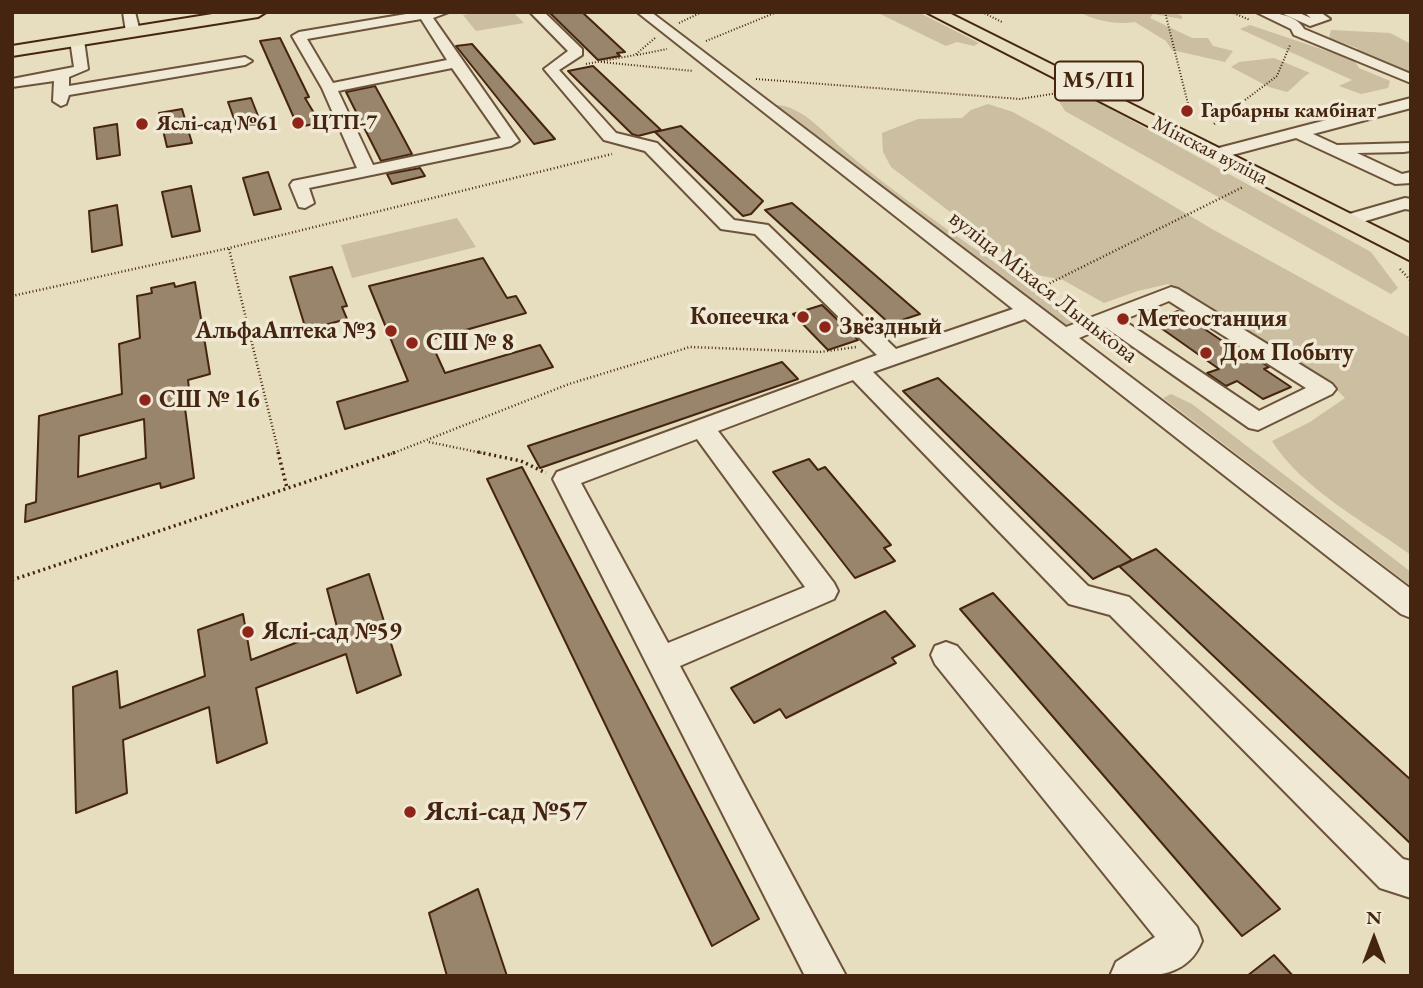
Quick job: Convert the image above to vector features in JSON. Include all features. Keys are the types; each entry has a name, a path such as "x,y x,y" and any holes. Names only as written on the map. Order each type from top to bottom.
{"main road":[{"path":"12,51 258,12"},
{"name":"Мінская вуліца","path":"934,12 1228,152"},
{"name":"Мінская вуліца","path":"960,12 1356,218 1411,254"},
{"name":"Мінская вуліца","path":"1356,218 1411,236"}],"street":[{"path":"129,12 133,32"},
{"path":"367,171 329,88 299,36 443,12"},
{"path":"536,12 578,52 551,69 610,137 651,147 728,225 761,229 885,351"},
{"name":"вуліца Міхася Лынькова","path":"643,12 1411,606"},
{"path":"1286,12 1302,24"},
{"path":"305,203 299,185 511,141 425,15"},
{"path":"1259,17 1302,24"},
{"path":"1302,24 1299,32 1411,79"},
{"path":"12,83 62,75 81,69 76,40"},
{"path":"62,75 61,97 245,61"},
{"path":"329,88 456,63"},
{"path":"1228,152 1407,107"},
{"path":"1298,133 1401,180 1411,177"},
{"path":"1334,149 1404,147"},
{"path":"1356,218 1405,203 1411,205"},
{"path":"1064,336 1171,293 1324,390 1258,422 1107,319"},
{"path":"826,976 663,659 566,479 858,370 885,351 1023,304"},
{"path":"858,370 1079,596 1119,605 1393,875 1411,880"},
{"path":"663,659 824,591 702,428"},
{"path":"946,655 1183,941 1130,976"}],"path":[{"path":"635,55 665,30 702,12"},
{"path":"553,71 708,41 778,12"},
{"path":"982,12 1002,22"},
{"path":"1165,12 1190,112"},
{"path":"1231,12 1259,17"},
{"path":"1214,124 1278,76 1302,24"},
{"path":"601,62 759,79 1020,99 1065,92"},
{"path":"12,296 229,248 644,146"},
{"path":"1023,304 1042,288 1251,183"},
{"path":"229,248 287,488"},
{"path":"12,580 427,442 569,384 690,347 820,352 885,351"},
{"path":"427,442 521,461 536,470 566,479"}],"shaded area":[{"path":"513,12 524,23 476,31 463,15"},
{"path":"876,12 918,12 979,43 974,46 957,42 946,46"},
{"path":"1079,12 1173,12 1182,16 1182,19 1153,14 1150,18 1192,38 1208,38 1213,46 1233,51 1225,62 1172,50 1166,41 1135,22 1106,22"},
{"path":"1250,25 1354,60 1359,68 1390,81 1388,88 1361,94 1339,86 1352,80 1240,29"},
{"path":"1331,30 1390,33 1411,44 1411,72 1385,69 1360,55 1357,48 1329,38"},
{"path":"1274,58 1310,73 1287,92 1269,87 1231,67 1239,62"},
{"path":"1052,90 1096,101 1371,252 1398,288 1391,294 1065,111"},
{"path":"988,104 1013,112 1212,229 1411,338 1411,555 1317,489 1284,458 1272,441 1310,422 1345,398 1329,382 1192,295 1168,284 1104,303 1063,280 1032,274 891,167 883,152 882,133 918,119 962,118 971,110"},
{"path":"775,105 785,106 804,115 902,196 1081,322 1064,325 858,173"},
{"path":"457,218 476,247 352,278 341,245"},
{"path":"1171,394 1192,404 1411,572 1411,586 1163,398"}],"building":[{"path":"549,12 582,12 625,52 617,53 620,56 598,60"},
{"path":"280,38 309,97 305,98 320,123 298,127 260,41"},
{"path":"472,44 555,139 534,144 456,46"},
{"path":"593,66 661,130 638,136 632,134 568,71"},
{"path":"375,86 412,154 381,161 346,92"},
{"path":"251,98 262,126 238,130 228,102"},
{"path":"182,109 192,143 167,147 159,113"},
{"path":"117,124 120,155 97,159 94,128"},
{"path":"681,126 763,201 751,214 743,216 655,132"},
{"path":"420,168 425,176 392,184 387,174"},
{"path":"268,172 281,209 254,215 243,178"},
{"path":"191,186 200,231 172,237 162,192"},
{"path":"792,203 920,314 890,324 765,210"},
{"path":"117,205 122,245 92,252 89,211"},
{"name":"СШ № 8","path":"483,258 507,298 516,296 526,313 430,340 445,373 540,345 553,367 345,429 337,402 408,381 369,286"},
{"path":"332,267 347,306 342,307 347,319 306,330 290,277"},
{"name":"СШ № 16","path":"195,282 210,374 188,380 191,406 185,408 194,478 161,488 160,483 25,522 26,505 36,502 39,416 122,394 119,344 140,338 137,296 152,293 151,288 174,283 175,287","holes":["144,419 146,458 78,477 79,436"]},
{"name":"Звёздный","path":"822,305 858,340 828,350 793,314"},
{"path":"1178,311 1246,357 1250,355 1269,367 1264,369 1291,387 1263,399 1237,381 1226,386 1207,373 1219,369 1151,321"},
{"path":"782,362 798,379 540,468 528,446"},
{"path":"938,378 1132,560 1120,566 1156,549 1411,780 1411,844 1119,566 1093,579 903,391"},
{"path":"809,459 818,470 825,467 891,545 884,548 895,561 855,578 773,472"},
{"path":"522,467 759,919 712,946 487,479"},
{"path":"369,574 401,675 357,693 346,654 256,688 267,743 217,763 209,707 123,740 127,793 76,813 73,687 117,671 120,708 205,676 198,630 243,614 251,660 337,627 327,589"},
{"path":"993,593 1280,909 1242,936 960,609"},
{"path":"885,611 915,646 892,658 896,663 786,718 780,709 754,723 731,688"},
{"path":"478,889 507,976 447,976 429,913"},
{"path":"1274,955 1293,976 1247,976"}],"place":[{"name":"Гарбарны камбінат","path":"1187,111"},
{"name":"ЦТП-7","path":"298,123"},
{"name":"Яслі-сад №61","path":"142,124"},
{"name":"Копеечка","path":"803,317"},
{"name":"Метеостанция","path":"1123,319"},
{"name":"Звёздный","path":"825,327"},
{"name":"АльфаАптека №3","path":"391,331"},
{"name":"СШ № 8","path":"412,343"},
{"name":"Дом Побыту","path":"1206,353"},
{"name":"СШ № 16","path":"145,400"},
{"name":"Яслі-сад №59","path":"248,632"},
{"name":"Яслі-сад №57","path":"410,812"}]}
